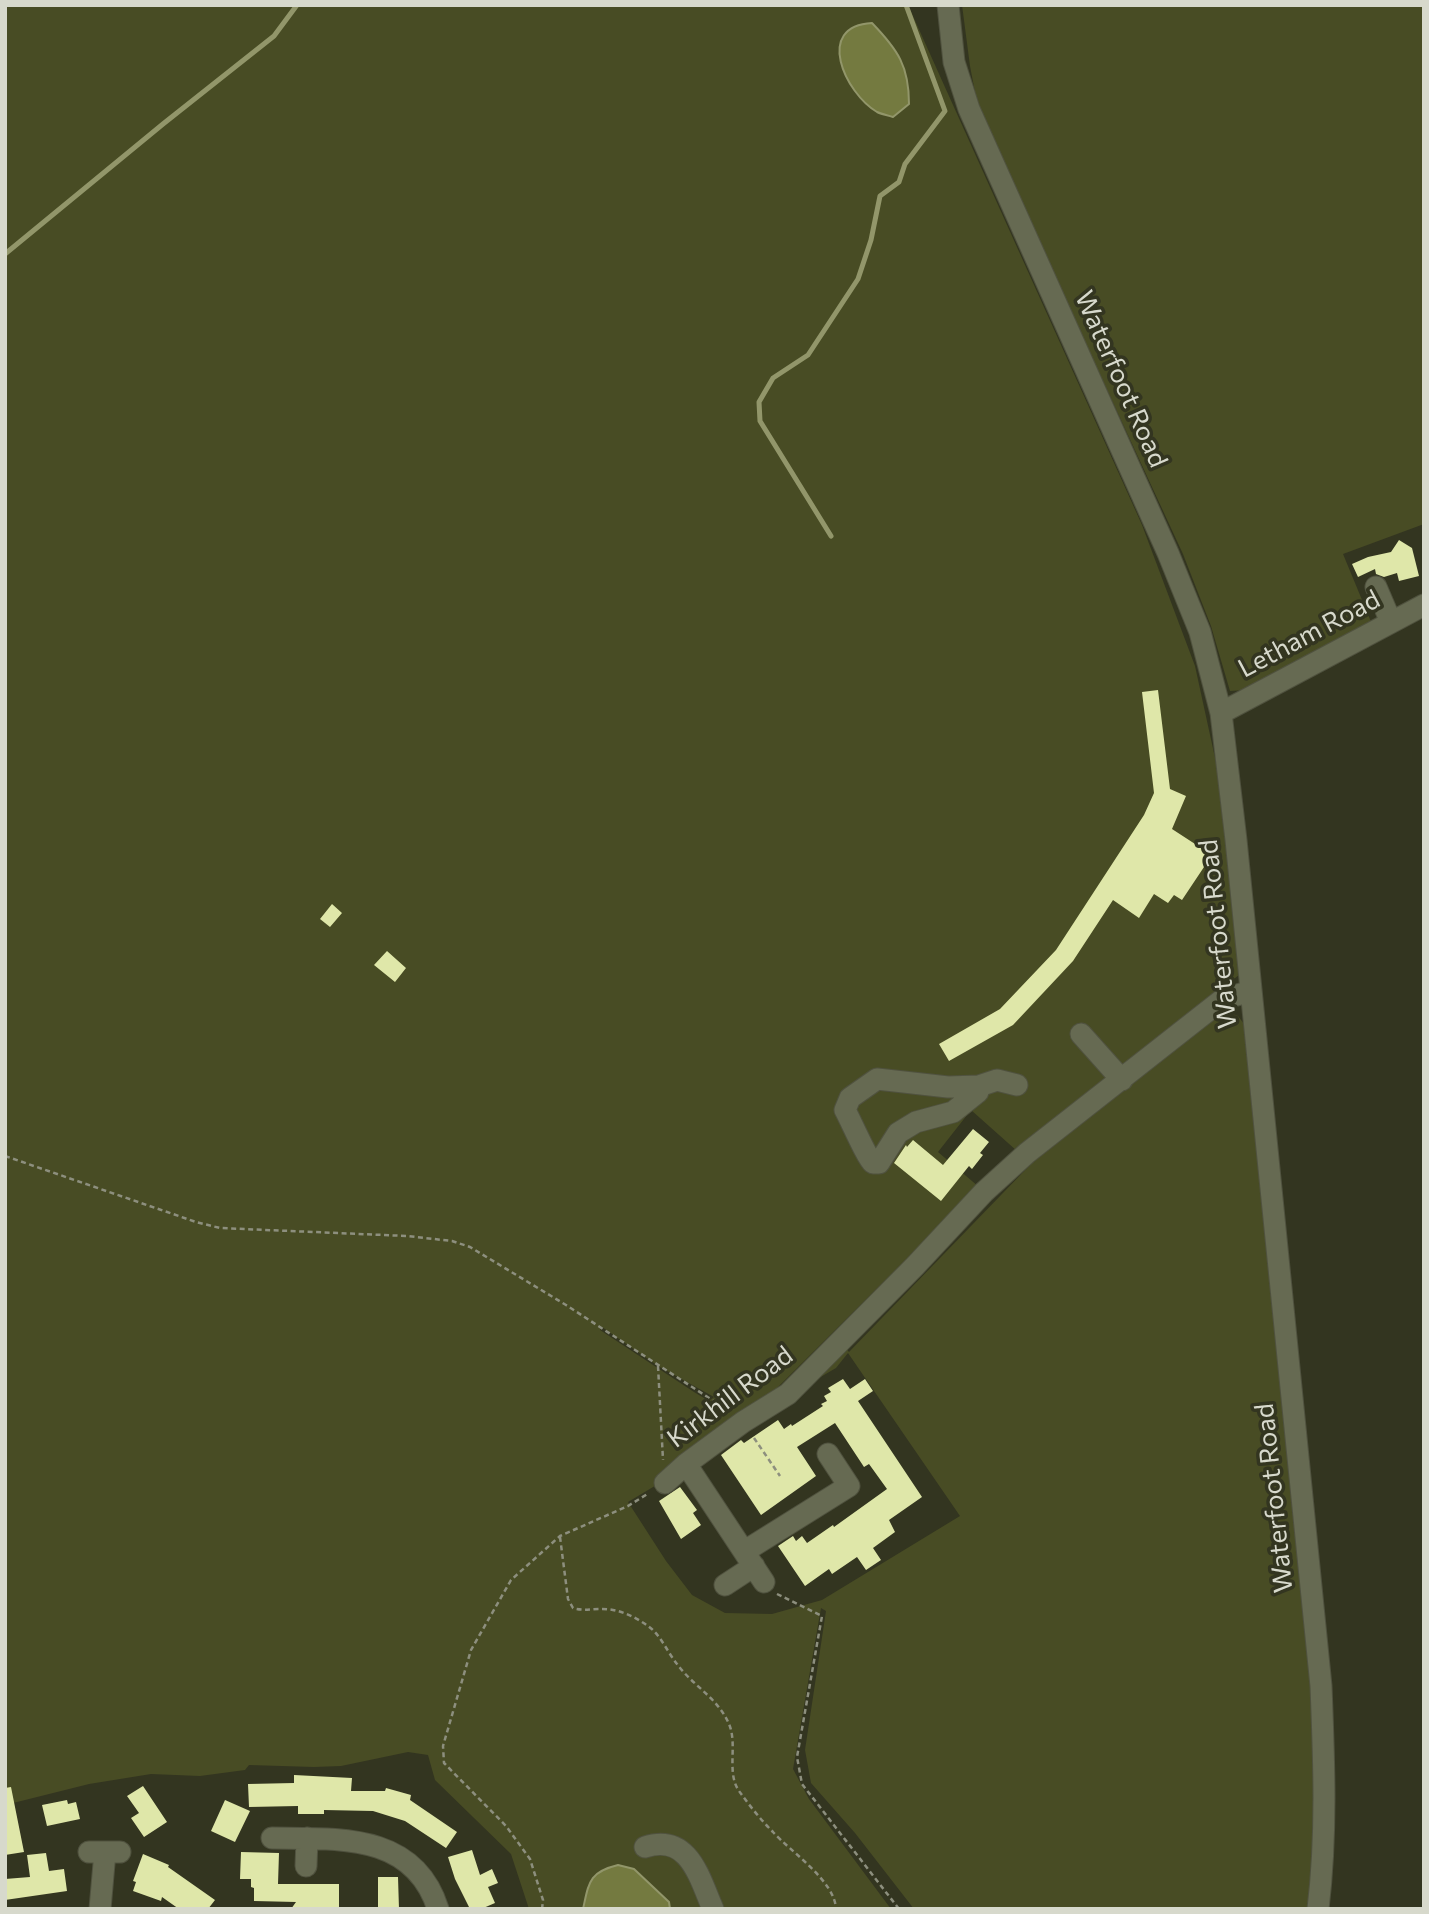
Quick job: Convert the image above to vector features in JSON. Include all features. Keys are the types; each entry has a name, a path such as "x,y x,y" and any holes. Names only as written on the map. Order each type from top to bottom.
{"street":[{"name":"Waterfoot Road","path":"948,5 954,62 969,109 1168,553 1200,632 1221,713 1321,1686 1325,1781 1323,1868 1318,1909"},
{"path":"1376,587 1391,622"},
{"name":"Letham Road","path":"1221,713 1424,605"},
{"name":"Kirkhill Road","path":"665,1483 743,1422 788,1394 984,1192 1027,1153 1223,999 1251,991"},
{"path":"1081,1034 1122,1080"},
{"path":"979,1086 978,1092 953,1112 916,1122 898,1133 879,1163 873,1163 869,1159 845,1110 850,1098 877,1079 948,1087 979,1086 997,1080 1017,1085"},
{"path":"725,1585 755,1567 849,1486 828,1454"},
{"path":"686,1464 755,1567"},
{"path":"272,1838 359,1840 384,1847 422,1877 438,1909"},
{"path":"306,1866 307,1838"},
{"path":"645,1847 659,1843 672,1844 685,1853 713,1909"},
{"path":"100,1909 105,1852"}],"path":[{"path":"5,1156 220,1228 407,1236 461,1244 483,1254 555,1298 743,1422 780,1476"},
{"path":"658,1366 665,1483"},
{"name":"Kirkhill Road","path":"542,1909 542,1900 530,1859 506,1825 444,1763 443,1746 471,1650 511,1580 560,1536 628,1506 665,1483"},
{"path":"560,1536 568,1599 573,1608 620,1611 650,1627 678,1667 718,1705 730,1725 733,1740 733,1778 737,1789 773,1832 824,1881 836,1903 836,1909"},
{"path":"755,1567 773,1592 822,1616 797,1757 802,1784 899,1909"}],"shaded area":[{"path":"5,5 908,5 1142,525 1195,666 1217,767 1244,971 1017,1151 971,1110 938,1152 979,1187 776,1389 743,1412 755,1426 628,1502 666,1561 692,1595 725,1613 772,1614 822,1600 960,1516 848,1353 836,1368 812,1382 844,1346 849,1352 1032,1163 1218,1016 1228,1012 1238,1016 1244,1024 1315,1726 1312,1909 914,1909 855,1833 811,1783 805,1750 826,1611 821,1608 793,1769 809,1799 891,1909 529,1909 511,1854 435,1780 428,1755 408,1752 341,1766 249,1765 245,1770 200,1776 151,1774 89,1784 5,1805","holes":["602,1327 658,1366 714,1397 709,1401 600,1330"]},
{"path":"962,5 1424,5 1424,524 1343,554 1372,624 1245,690 1230,691 1211,626 1183,554 979,113"},
{"path":"872,23 895,50 907,79 909,104 893,117 877,112 865,103 846,76 841,62 840,47 844,36 854,27"},
{"path":"618,1865 634,1869 669,1902 670,1909 583,1909 592,1880 601,1871"}],"building":[{"path":"1399,540 1412,548 1419,576 1399,581 1397,573 1384,577 1376,574 1375,569 1358,577 1352,564 1391,552"},
{"path":"1158,690 1170,789 1186,796 1172,829 1212,855 1182,900 1174,895 1168,903 1154,894 1139,918 1113,900 1073,961 1013,1025 949,1061 939,1044 1000,1009 1056,950 1144,815 1154,793 1142,692"},
{"path":"332,904 342,913 330,927 320,919"},
{"path":"387,951 406,968 395,982 374,965"},
{"path":"973,1129 989,1142 972,1169 969,1166 941,1201 894,1163 906,1145 907,1147 913,1140 943,1165"},
{"path":"843,1379 850,1389 865,1379 873,1391 858,1401 922,1497 889,1520 895,1532 873,1548 881,1560 866,1570 857,1557 832,1574 829,1569 805,1586 778,1546 793,1536 796,1541 802,1536 807,1543 887,1489 869,1464 864,1467 835,1423 797,1447 816,1476 761,1515 721,1455 741,1440 744,1443 778,1420 784,1429 791,1424 792,1426 823,1406 821,1404 827,1401 824,1396 831,1392 828,1388"},
{"path":"680,1487 697,1510 693,1513 701,1525 681,1539 659,1501"},
{"path":"294,1775 352,1778 351,1791 385,1791 386,1788 411,1795 410,1800 457,1832 446,1848 405,1821 373,1811 324,1810 324,1814 298,1814 298,1806 249,1807 248,1784 294,1783"},
{"path":"143,1786 167,1822 144,1837 131,1818 139,1813 127,1796"},
{"path":"11,1787 24,1852 5,1855 5,1788"},
{"path":"67,1800 68,1804 76,1802 80,1819 47,1826 42,1805"},
{"path":"225,1800 250,1811 235,1842 211,1831"},
{"path":"472,1850 480,1875 492,1869 498,1883 488,1887 495,1903 481,1909 470,1909 455,1879 448,1857"},
{"path":"241,1852 279,1853 278,1884 339,1884 339,1909 291,1909 296,1902 254,1901 251,1879 240,1879"},
{"path":"46,1853 49,1871 64,1869 67,1891 5,1900 5,1879 30,1877 27,1855"},
{"path":"143,1854 169,1865 168,1867 215,1900 208,1909 179,1909 162,1897 161,1901 133,1891 136,1882 133,1881"},
{"path":"378,1877 398,1877 399,1909 378,1909"}],"waterway":[{"path":"5,254 274,36 297,5"},
{"path":"831,536 760,421 759,402 773,378 808,355 858,279 871,240 880,196 899,182 905,164 945,111 906,5"}]}
